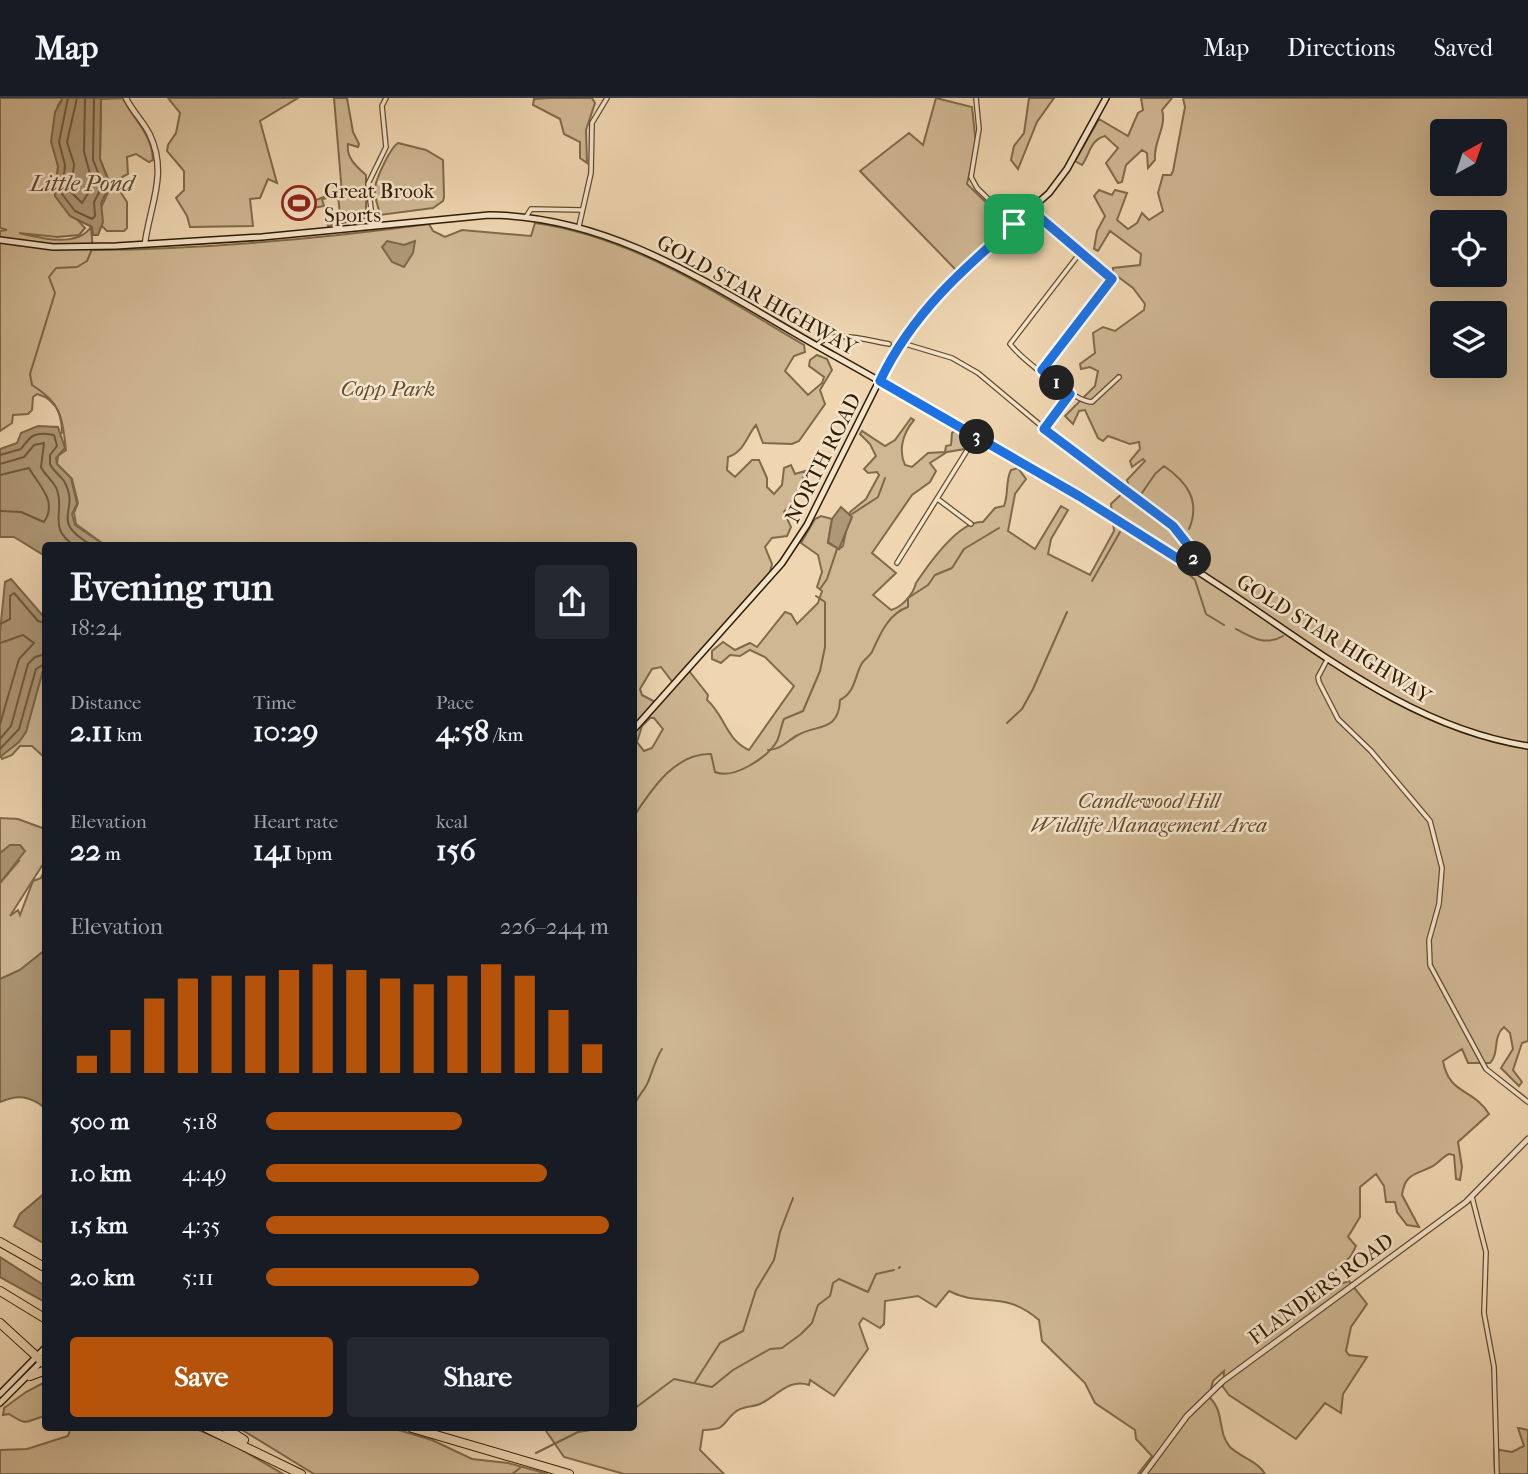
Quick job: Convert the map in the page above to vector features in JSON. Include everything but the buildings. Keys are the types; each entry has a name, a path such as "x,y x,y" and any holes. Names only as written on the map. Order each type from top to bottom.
{"highway":[{"path":"0,1242 42,1266"},
{"path":"0,1291 42,1317"},
{"path":"0,1323 42,1362"},
{"path":"30,1376 42,1364"},
{"path":"212,1431 301,1474"},
{"path":"230,1431 301,1474"},
{"path":"422,1431 569,1474"}],"main road":[{"name":"NORTH ROAD","path":"637,726 765,584 795,546 901,342 947,284 1031,210 1067,169 1106,98"},
{"name":"GOLD STAR HIGHWAY","path":"0,240 45,246 93,246 262,237 472,216 526,217 579,226 653,254 976,436 1193,568 1328,657 1424,715 1467,732 1528,746"},
{"path":"0,1394 42,1364"},
{"path":"0,1403 30,1376"}],"street":[{"path":"126,98 150,135 158,164 158,191 145,243"},
{"path":"373,225 368,184 386,147 382,106 386,98"},
{"path":"579,226 591,173 592,123 607,98"},
{"path":"976,98 979,129 971,177 976,188 1014,224"},
{"path":"526,217 531,209 582,210"},
{"path":"1031,210 1112,279 1042,370"},
{"path":"1080,253 1010,344 1070,394 1092,402 1119,377"},
{"path":"817,346 831,337 889,344"},
{"path":"901,342 952,358 970,368 1044,429 1173,526 1192,550 1193,568"},
{"path":"1044,429 1070,394"},
{"path":"897,563 939,500 976,436"},
{"path":"939,500 971,524"},
{"path":"1328,657 1318,677 1333,712 1423,809 1436,838 1442,883 1428,944 1434,974 1486,1069 1528,1102"},
{"name":"FLANDERS ROAD","path":"1144,1474 1187,1416 1223,1381 1472,1197 1528,1139"},
{"path":"1472,1197 1485,1243 1484,1313 1494,1367 1497,1474"}],"green space":[{"path":"0,98 63,98 58,105 52,142 58,166 55,196 85,228 79,235 57,237 19,233 58,240 77,238 91,227 93,250 261,242 429,224 433,231 445,237 462,230 531,236 535,223 607,241 675,270 804,345 805,352 794,356 785,371 808,395 822,383 824,377 809,366 810,360 817,355 827,359 832,370 820,390 825,404 799,441 792,444 763,443 756,425 741,448 728,457 727,470 735,477 752,460 759,460 767,478 767,487 774,494 782,485 784,468 791,465 795,474 805,471 800,492 784,512 791,527 787,536 772,538 765,547 772,564 770,572 686,667 708,695 707,700 735,740 749,750 794,686 765,657 750,650 740,656 730,655 721,663 712,659 712,651 723,642 735,650 750,643 757,647 785,612 791,614 797,624 818,603 822,591 817,587 822,572 818,555 801,543 815,519 821,516 832,519 828,543 839,549 843,546 850,512 866,499 879,475 877,472 868,473 864,469 876,456 870,444 860,434 862,431 885,446 895,440 911,418 914,420 904,436 902,448 905,465 912,467 928,453 945,452 946,446 951,445 952,433 956,430 971,440 965,449 947,452 930,463 936,471 930,482 912,495 872,553 896,573 873,595 891,610 906,600 928,566 954,536 974,523 983,522 995,508 1004,506 1009,474 1011,470 1018,468 1026,479 1015,494 1008,531 1035,549 1061,506 1068,510 1051,539 1048,554 1090,575 1114,531 1111,504 1129,487 1127,480 1145,461 1143,459 1132,467 1130,461 1140,449 1139,442 1130,444 1108,436 1103,441 1098,438 1085,410 1079,411 1073,424 1065,416 1095,386 1098,371 1090,367 1081,369 1080,364 1095,353 1093,333 1103,327 1115,331 1144,310 1145,304 1133,288 1113,273 1113,268 1140,265 1141,254 1110,231 1098,251 1094,249 1097,231 1105,216 1094,196 1099,190 1112,195 1115,190 1127,193 1117,220 1128,229 1137,223 1142,213 1149,220 1163,211 1158,193 1163,175 1171,175 1173,171 1185,107 1183,98 1528,98 1528,1041 1522,1043 1513,1070 1522,1082 1519,1086 1501,1068 1513,1049 1510,1033 1504,1027 1498,1035 1495,1055 1490,1063 1468,1063 1462,1049 1443,1061 1450,1080 1489,1114 1458,1142 1462,1167 1460,1180 1456,1179 1454,1155 1449,1154 1433,1166 1411,1176 1405,1183 1402,1195 1419,1227 1407,1225 1397,1212 1395,1202 1386,1202 1384,1186 1376,1174 1360,1187 1360,1217 1348,1237 1356,1246 1351,1256 1327,1278 1327,1284 1332,1287 1349,1281 1367,1304 1351,1327 1346,1351 1349,1355 1367,1357 1343,1394 1341,1413 1325,1403 1296,1439 1229,1395 1223,1387 1224,1371 1213,1381 1209,1397 1217,1409 1223,1435 1230,1447 1265,1474 1138,1474 1152,1456 1136,1439 1135,1430 1095,1403 1085,1383 1042,1341 1039,1320 1014,1305 961,1296 949,1291 936,1307 918,1296 885,1301 884,1324 880,1328 863,1318 859,1324 868,1349 834,1396 810,1380 809,1385 802,1383 789,1386 760,1404 737,1410 720,1428 703,1430 700,1450 724,1474 624,1474 564,1457 546,1431 637,1431 637,742 637,542 101,542 76,524 74,513 78,503 72,479 57,464 58,456 66,450 61,417 52,403 37,394 33,397 32,410 28,414 13,415 12,423 0,431 0,231 7,230 0,228","holes":["661,667 673,683 655,702 642,695 640,689 652,669","650,718 654,718 663,729 652,748 644,751 637,742 642,726"]},
{"path":"123,98 146,135 153,160 149,162 136,154 127,157 128,174 122,177 118,188 127,202 127,228 124,231 107,231 102,226 101,208 108,192 109,181 100,159 101,99"},
{"path":"168,98 298,98 260,121 277,183 268,179 260,198 250,199 253,226 190,227 176,198 184,190 184,171 167,151 176,133 180,113"},
{"path":"334,98 347,98 353,132 359,144 358,147 348,144 348,149 353,162 366,175 366,218 328,226 327,217 340,214 338,196 322,199 324,206 313,208 311,202 336,192 338,187 342,193"},
{"path":"592,98 595,103 586,130 587,163 580,158 580,142 564,134 560,119 533,105 534,99"},
{"path":"936,98 972,107 976,145 967,184 1008,224 956,270 860,171 909,133 923,145"},
{"path":"1029,98 1054,98 1037,122 1018,169 1011,160 1014,146 1024,133"},
{"path":"1141,98 1172,98 1162,110 1163,122 1155,160 1148,168 1147,153 1142,150 1126,165 1122,182 1118,183 1106,163 1118,148 1105,136 1093,144 1082,165 1075,161 1099,119 1128,136 1138,113 1143,110"},
{"path":"398,143 426,150 443,160 443,201 433,208 380,215 375,187 384,163"},
{"path":"42,657 42,755 32,746 20,746 12,755 2,759 0,754"},
{"path":"0,818 18,819 42,828 42,866 10,916 18,910 20,915 33,881 42,876 42,952 20,970 0,979 0,883 19,861 0,853"},
{"path":"42,1384 42,1417 27,1422 9,1414 3,1415 4,1408"},
{"path":"1518,1428 1528,1430 1528,1474 1495,1474 1494,1449 1512,1452 1524,1446"},
{"path":"69,1431 201,1431 232,1444 283,1474 0,1474 0,1450 27,1449 68,1436"},
{"path":"244,1431 402,1431 432,1440 472,1459 508,1463 548,1474 314,1474"}],"water":[{"name":"Little Pond","path":"63,98 101,98 100,159 110,185 101,203 103,222 98,235 93,235 92,227 70,216 55,196 58,166 51,142 55,112"},
{"path":"387,241 404,245 415,241 413,253 404,267 392,262 382,247"},
{"path":"38,426 58,427 65,448 56,458 57,464 71,478 77,504 72,514 75,525 100,542 42,542 42,554 14,537 0,537 0,449 17,443 21,433"},
{"path":"841,507 852,517 839,549 828,542 832,519"},
{"path":"11,579 42,615 42,674 26,732 19,742 0,757 0,632 5,582"},
{"path":"10,845 20,845 25,851 0,883 0,853"},
{"path":"42,952 42,1106 24,1098 0,1102 0,979 20,970"},
{"path":"42,1196 42,1242 14,1226 20,1214"},
{"path":"0,1257 42,1284 42,1300 0,1277"}],"waterway":[{"path":"62,433 58,410 45,394 32,385 30,374 55,293 49,277 56,268 77,267 87,261 92,249"},
{"path":"1142,493 1164,466 1172,472 1190,493 1193,510 1189,529"},
{"path":"852,514 878,497 885,478"},
{"path":"768,750 831,722 839,710 840,700 851,689 862,663 872,652 890,619 908,607 908,598 928,585 935,575 952,568 964,549 999,528"},
{"path":"1092,581 1120,532"},
{"path":"820,589 827,579 837,549"},
{"path":"1173,560 1195,580 1206,614 1224,625"},
{"path":"637,812 666,774 686,759 711,754 715,772 723,774 741,770 773,747 784,719 803,711 820,671 825,647 825,602 816,596"},
{"path":"1007,723 1022,709 1033,689 1067,612"},
{"path":"1236,629 1265,641 1283,636"},
{"path":"637,1100 647,1085 662,1049"},
{"path":"695,1382 720,1343 743,1331 756,1290 774,1260 780,1232 793,1198"},
{"path":"637,1407 674,1379 712,1387 733,1370 770,1349 782,1348 812,1323 818,1305 830,1296 833,1283 839,1279 868,1292 876,1274 894,1270"},
{"path":"536,1453 584,1431"},
{"path":"512,1474 520,1468"}],"place":[{"name":"Great Brook Sports","path":"299,203"}],"route":[{"path":"1031,210 1112,279 1042,370 1070,394 1044,429 1173,526 1192,550 1193,568 1079,496 880,381 901,342 930,302 960,271 1014,224 1031,210"}],"park label":[{"name":"Copp Park","path":"388,389"},
{"name":"Candlewood Hill Wildlife Management Area","path":"1149,813"}]}
